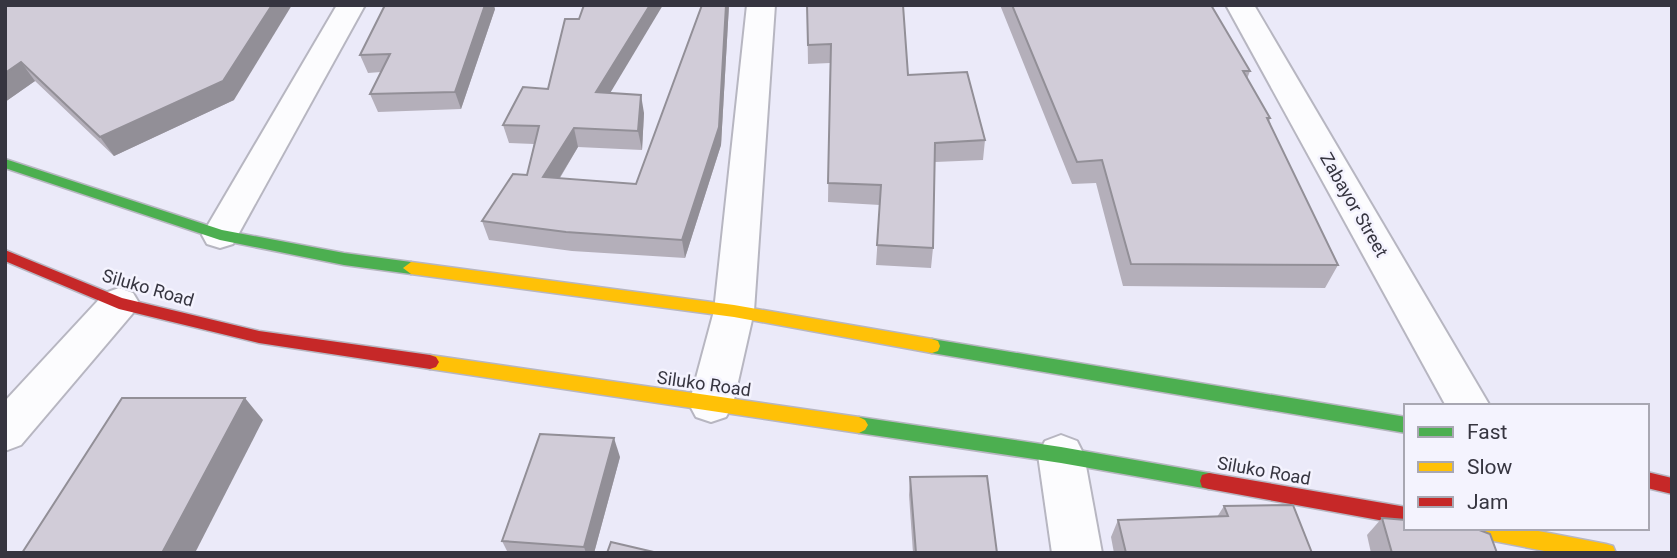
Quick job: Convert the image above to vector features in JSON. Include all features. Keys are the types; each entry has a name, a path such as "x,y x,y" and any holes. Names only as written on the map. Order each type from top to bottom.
{"main road":[{"path":"5,163 220,236 344,259 734,311 1110,378 1404,425"},
{"name":"Siluko Road","path":"5,256 119,303 259,337 1061,455 1404,516"},
{"path":"1649,480 1672,486"},
{"path":"1484,530 1605,552"}],"street":[{"path":"220,236 351,5"},
{"path":"712,404 734,311 761,5"},
{"name":"Zabayor Street","path":"1240,5 1467,404"},
{"path":"5,432 119,303"},
{"path":"1061,455 1077,553"}],"building":[{"path":"5,5 272,5 223,81 100,137 21,62 5,73"},
{"path":"385,5 485,5 455,92 370,94 390,54 360,55"},
{"path":"584,5 650,5 596,92 641,95 638,131 574,128 543,177 636,184 702,5 726,5 719,127 682,240 566,232 482,221 513,174 527,175 539,126 503,125 523,87 548,89 565,19 579,19"},
{"path":"807,5 903,5 908,75 967,72 985,140 935,143 933,248 877,245 881,185 828,183 831,44 808,45"},
{"path":"1012,5 1211,5 1250,71 1243,71 1270,118 1267,118 1338,265 1131,264 1102,160 1077,162"},
{"path":"122,398 245,398 162,553 22,553"},
{"path":"540,434 614,438 584,547 502,541"},
{"path":"987,476 997,553 916,553 910,477"},
{"path":"1293,505 1312,553 1126,553 1118,520 1228,516 1224,506"},
{"path":"1382,518 1404,520 1404,530 1479,530 1490,534 1497,553 1392,553"},
{"path":"611,542 658,553 607,553"}],"traffic: fast":[{"path":"5,163 220,235 344,259 411,268"},
{"path":"932,346 1404,425"},
{"path":"859,425 1061,455 1209,481"}],"traffic: slow":[{"path":"411,268 734,311 932,346"},
{"path":"430,362 859,425"},
{"path":"1484,530 1606,553"}],"traffic: jam":[{"path":"5,255 119,303 259,337 430,362"},
{"path":"1649,480 1672,486"},
{"path":"1209,481 1404,516"}]}
